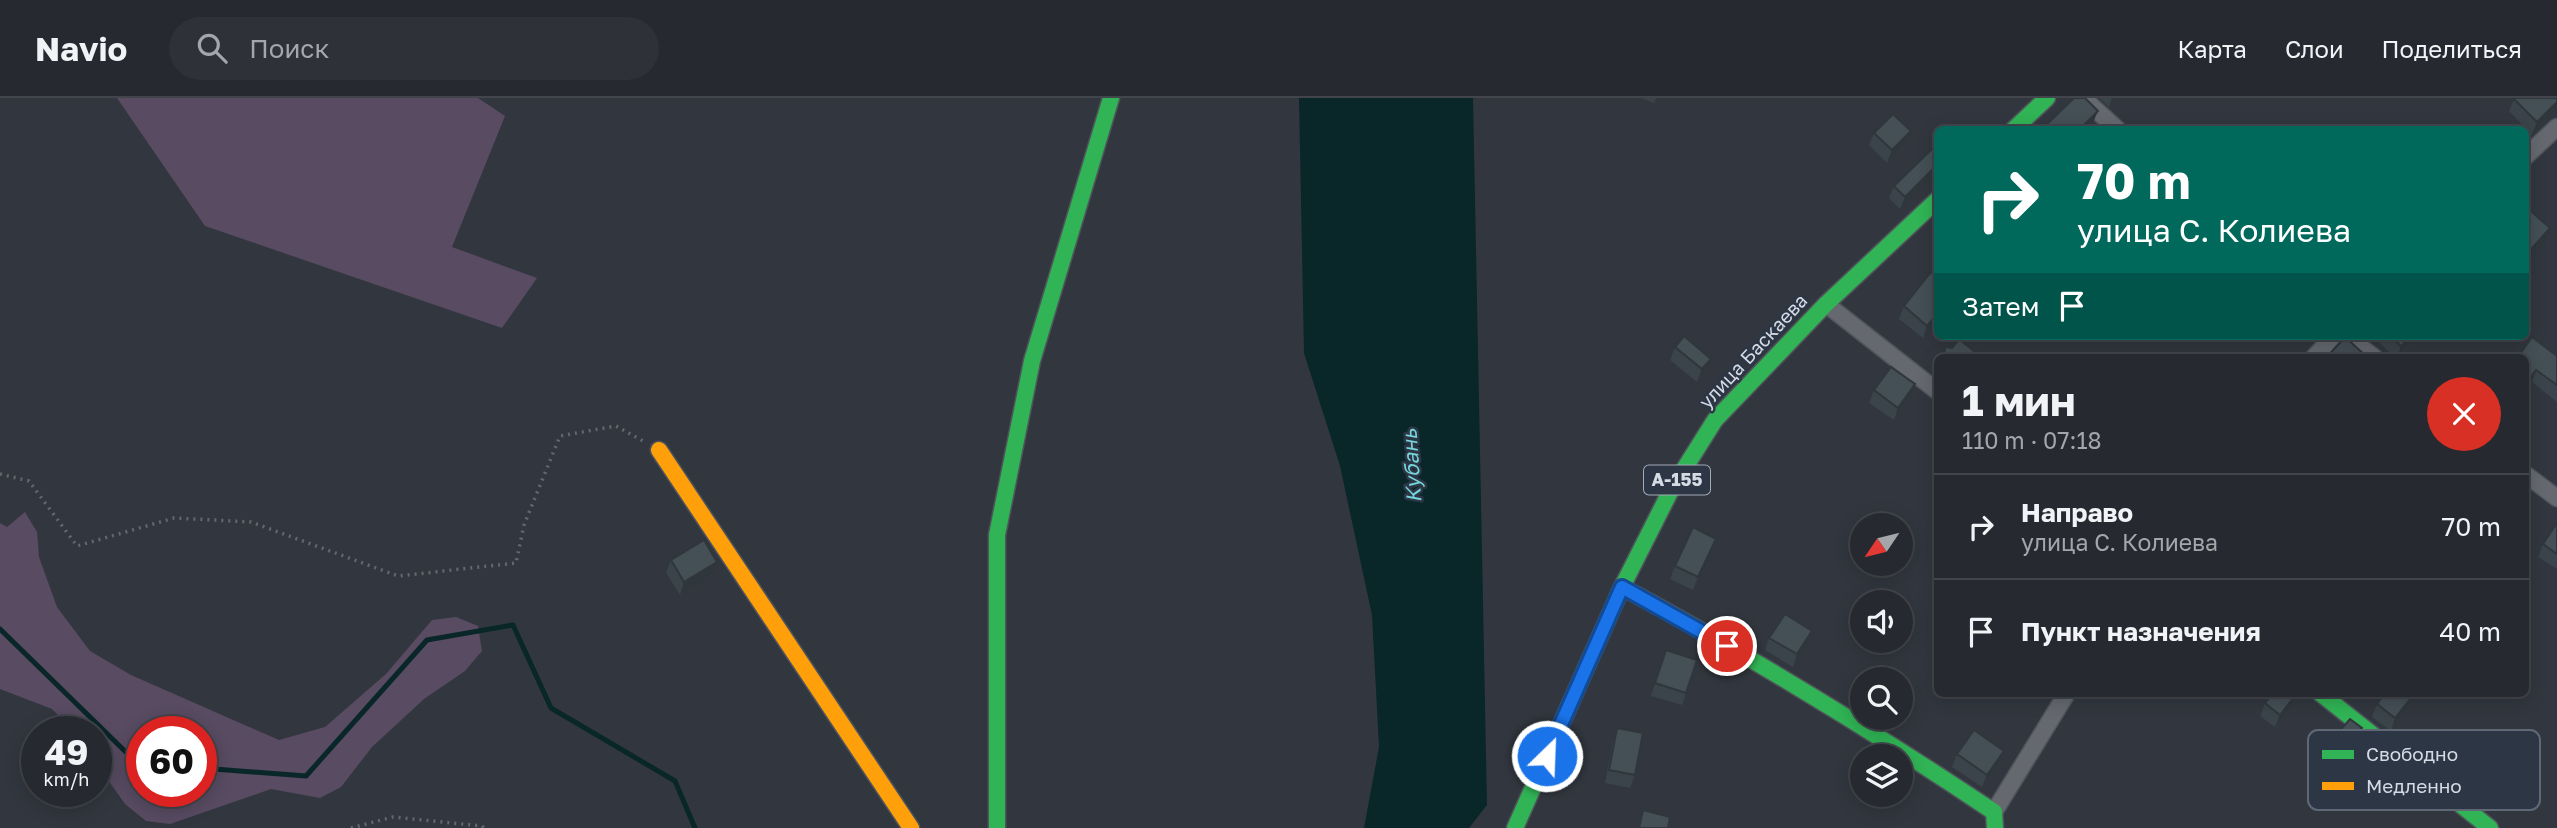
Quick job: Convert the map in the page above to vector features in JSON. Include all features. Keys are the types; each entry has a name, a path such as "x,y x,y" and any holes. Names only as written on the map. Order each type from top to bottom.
{"street":[{"path":"997,828 997,535 1032,361 1111,98"},
{"path":"2017,126 2047,98"},
{"path":"2083,98 2114,126"},
{"path":"2529,153 2557,127"},
{"name":"улица Баскаева","path":"1515,828 1622,587 1671,490 1714,420 1826,304 1934,203"},
{"path":"1826,304 1934,389"},
{"path":"2317,354 2330,340"},
{"path":"2351,340 2370,354"},
{"path":"659,450 911,828"},
{"path":"2529,477 2557,498"},
{"path":"1622,587 1680,617 1892,745 1994,820 2065,697"},
{"path":"2325,697 2367,730"},
{"path":"2467,810 2490,828"}],"path":[{"path":"0,474 29,481 77,546 174,518 251,522 398,576 516,563 524,525 561,436 616,426 659,450"},
{"path":"351,828 393,817 484,828"}],"shaded area":[{"path":"117,98 478,98 505,116 452,247 537,278 502,328 205,226"},
{"path":"25,512 37,532 39,557 57,607 90,651 131,675 279,740 325,727 386,674 432,620 456,617 478,626 482,651 465,671 424,699 372,747 341,787 320,798 271,789 170,824 146,821 129,807 217,807 217,716 126,716 125,804 112,786 112,716 59,716 52,709 0,689 0,523 7,527"}],"water":[{"name":"Кубань","path":"1299,98 1473,98 1487,805 1469,828 1364,828 1379,747 1372,615 1340,466 1304,353"}],"building":[{"path":"2074,98 2085,98 2098,111 2083,126 2045,126"},
{"path":"2515,98 2557,98 2557,102 2537,122"},
{"path":"1893,114 1911,131 1892,150 1874,133"},
{"path":"1932,149 1934,151 1934,168 1905,197 1894,186"},
{"path":"2529,210 2550,228 2529,252"},
{"path":"1931,272 1934,274 1934,318 1927,326 1904,306"},
{"path":"1684,336 1711,359 1702,369 1675,347"},
{"path":"2532,337 2557,356 2557,385 2536,370 2529,379 2529,354 2520,354"},
{"path":"1960,340 1977,354 1944,354 1945,347 1952,348"},
{"path":"2342,340 2348,340 2364,354 2330,354"},
{"path":"2394,340 2407,340 2401,346"},
{"path":"1891,367 1915,384 1898,408 1874,390"},
{"path":"2557,523 2557,554 2543,544"},
{"path":"1693,527 1716,539 1698,577 1675,566"},
{"path":"704,540 717,562 684,582 671,560"},
{"path":"1785,614 1812,631 1797,654 1769,638"},
{"path":"1666,650 1697,660 1686,693 1655,683"},
{"path":"2270,697 2294,697 2280,715 2265,703"},
{"path":"2382,697 2411,698 2395,718 2377,704"},
{"path":"2350,719 2362,728 2360,730 2340,730"},
{"path":"1617,728 1643,733 1635,775 1609,770"},
{"path":"1974,730 2004,751 1987,775 1957,754"},
{"path":"1643,810 1670,817 1668,828 1639,828"}],"waterway":[{"path":"217,769 306,776 427,640 513,625 551,708 675,781 695,828"},
{"path":"0,629 126,752"}],"traffic: fast":[{"path":"997,828 997,535 1032,361 1111,98"},
{"path":"2017,126 2047,98"},
{"path":"1515,828 1622,587 1671,490 1715,420 1826,304 1934,203"},
{"path":"1622,587 1764,667 1903,752 1994,812 1995,828"},
{"path":"2325,697 2367,730"},
{"path":"2467,810 2490,828"}],"traffic: slow":[{"path":"659,450 911,828"}],"route":[{"path":"1547,756 1622,587 1680,617 1727,646"}]}
